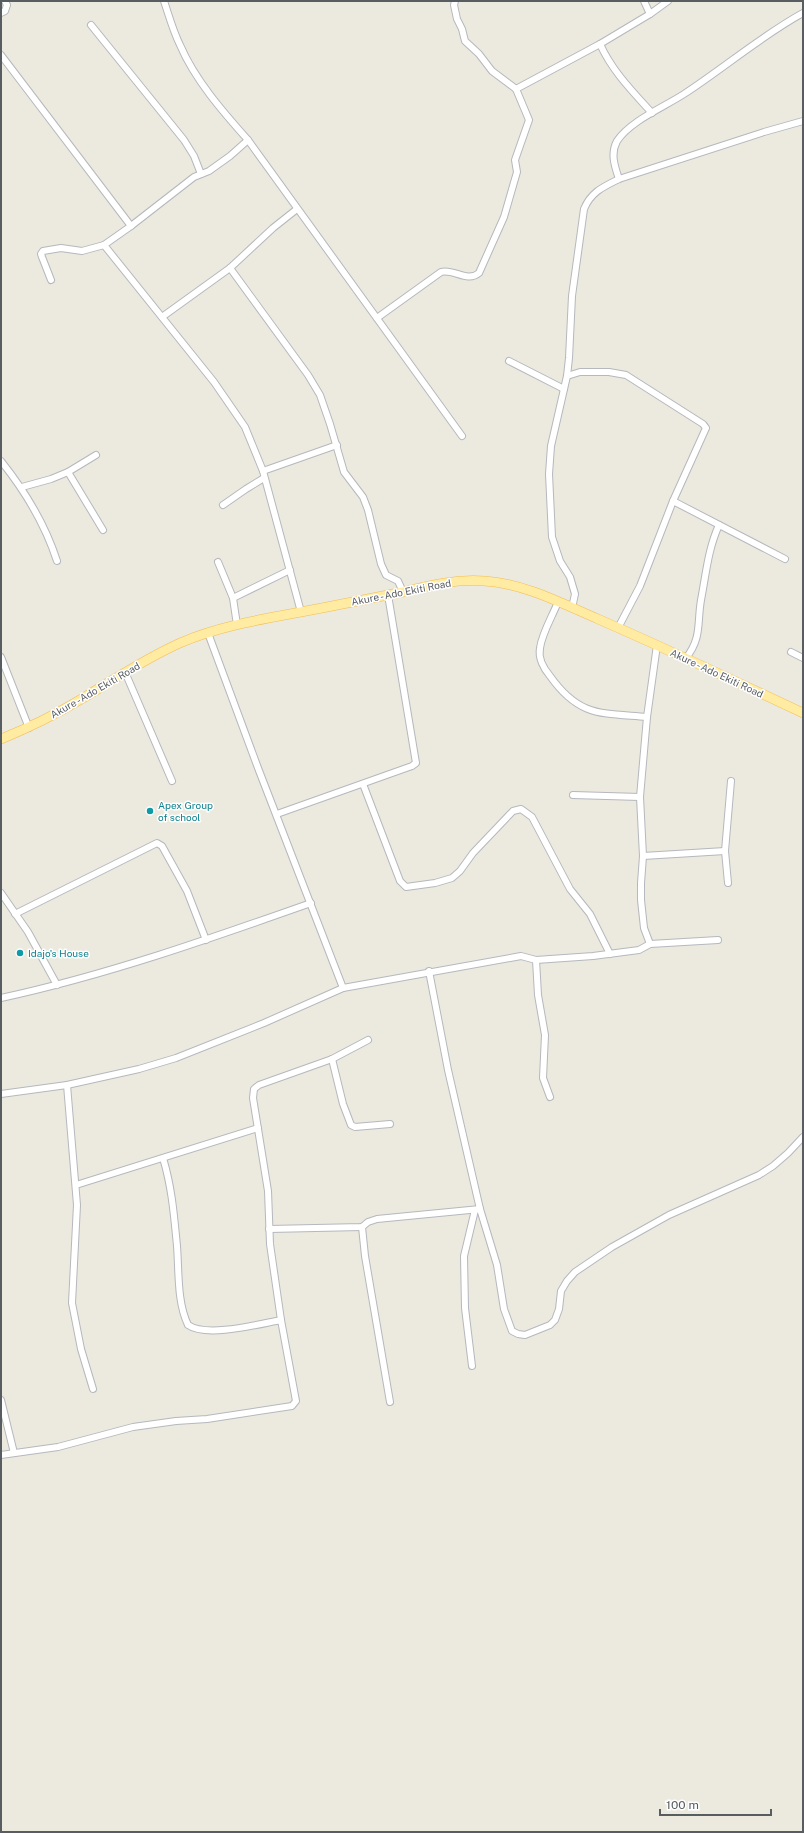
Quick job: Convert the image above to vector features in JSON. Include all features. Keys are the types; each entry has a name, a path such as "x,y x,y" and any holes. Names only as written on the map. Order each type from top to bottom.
{"main road":[{"name":"Akure - Ado Ekiti Road","path":"1,739 29,728 78,701 125,672 175,645 208,633 237,625 448,582 486,581 527,590 686,658 803,713"}],"street":[{"path":"1,13 5,11 7,5 5,1"},
{"path":"164,1 180,46 204,86 248,140 297,210 462,436"},
{"path":"377,318 441,272 447,271 468,277 479,273 504,217 517,172 515,160 528,120 516,89 492,71 479,54 465,41 462,29 457,19 454,5 455,1"},
{"path":"644,1 650,14"},
{"path":"516,89 600,44 650,14 668,1"},
{"path":"619,180 613,161 613,150 617,141 632,126 684,94 803,14"},
{"path":"91,25 184,140 194,156 201,174"},
{"path":"600,44 605,56 626,84 652,113"},
{"path":"1,55 131,226"},
{"path":"572,608 574,594 570,577 560,561 552,537 549,474 551,446 567,376 572,296 584,210 588,200 596,191 619,180 764,132 803,121"},
{"path":"51,280 41,254 43,251 60,248 82,251 104,245 194,177 209,170 230,156 248,140"},
{"path":"162,317 230,268 274,228 297,210"},
{"path":"104,245 234,409 245,427 263,471 301,612"},
{"path":"230,268 308,375 320,395 337,445 344,472 363,497 384,572 389,577 398,581 403,592"},
{"path":"509,361 564,389"},
{"path":"567,376 580,372 609,372 626,375 703,424 706,428 673,501 640,586 618,628"},
{"path":"263,471 337,445"},
{"path":"22,487 51,479 68,472 96,455"},
{"path":"1,461 22,487 57,561"},
{"path":"68,472 103,530"},
{"path":"223,505 264,478"},
{"path":"673,501 785,559"},
{"path":"686,658 694,648 697,639 701,600 709,556 712,541 719,525"},
{"path":"218,562 233,598 237,625"},
{"path":"233,598 290,570"},
{"path":"277,814 363,784 412,766 416,763 388,594"},
{"path":"558,602 539,649 540,660 558,687 568,699 582,707 600,713 647,717"},
{"path":"208,633 255,762 277,814 343,988"},
{"path":"650,944 644,928 641,900 643,856 640,797 647,717 656,645"},
{"path":"791,652 803,658"},
{"path":"1,657 9,674 29,728"},
{"path":"125,672 172,781"},
{"path":"728,883 725,851 731,781"},
{"path":"363,784 400,881 406,887 435,883 452,878 460,871 472,853 513,811 520,810 526,812 532,817 570,889 590,914 610,954"},
{"path":"573,795 640,797"},
{"path":"15,914 157,843 162,846 187,891 206,940"},
{"path":"643,856 725,851"},
{"path":"1,893 28,932 57,985"},
{"path":"1,998 57,985 206,940 311,903"},
{"path":"1,1094 67,1085 139,1069 176,1058 264,1023 343,988 429,971 522,956 536,960 610,954 639,950 650,944 718,940"},
{"path":"536,960 538,995 544,1035 543,1078 550,1097"},
{"path":"429,971 477,1210 497,1265 508,1321 512,1331 518,1334 525,1335 550,1325 555,1320 559,1309 561,1291 567,1281 591,1261 638,1231 669,1215 759,1175 783,1158 803,1138"},
{"path":"1,1455 58,1446 133,1427 176,1421 207,1419 292,1406 296,1401 282,1320 269,1229 268,1191 253,1098 254,1089 259,1085 332,1059 368,1040"},
{"path":"332,1059 343,1104 351,1125 355,1127 390,1124"},
{"path":"67,1085 77,1205 72,1303 79,1342 93,1389"},
{"path":"76,1185 258,1128"},
{"path":"163,1158 173,1200 179,1277 184,1316 188,1325 202,1331 214,1331 282,1320"},
{"path":"269,1229 362,1228 368,1222 377,1218 477,1210"},
{"path":"472,1366 465,1308 464,1256 477,1210"},
{"path":"362,1228 365,1256 390,1402"},
{"path":"1,1400 14,1453"}],"place":[{"name":"Apex Group of school","path":"150,811"},
{"name":"Idajo's House","path":"20,953"}]}
